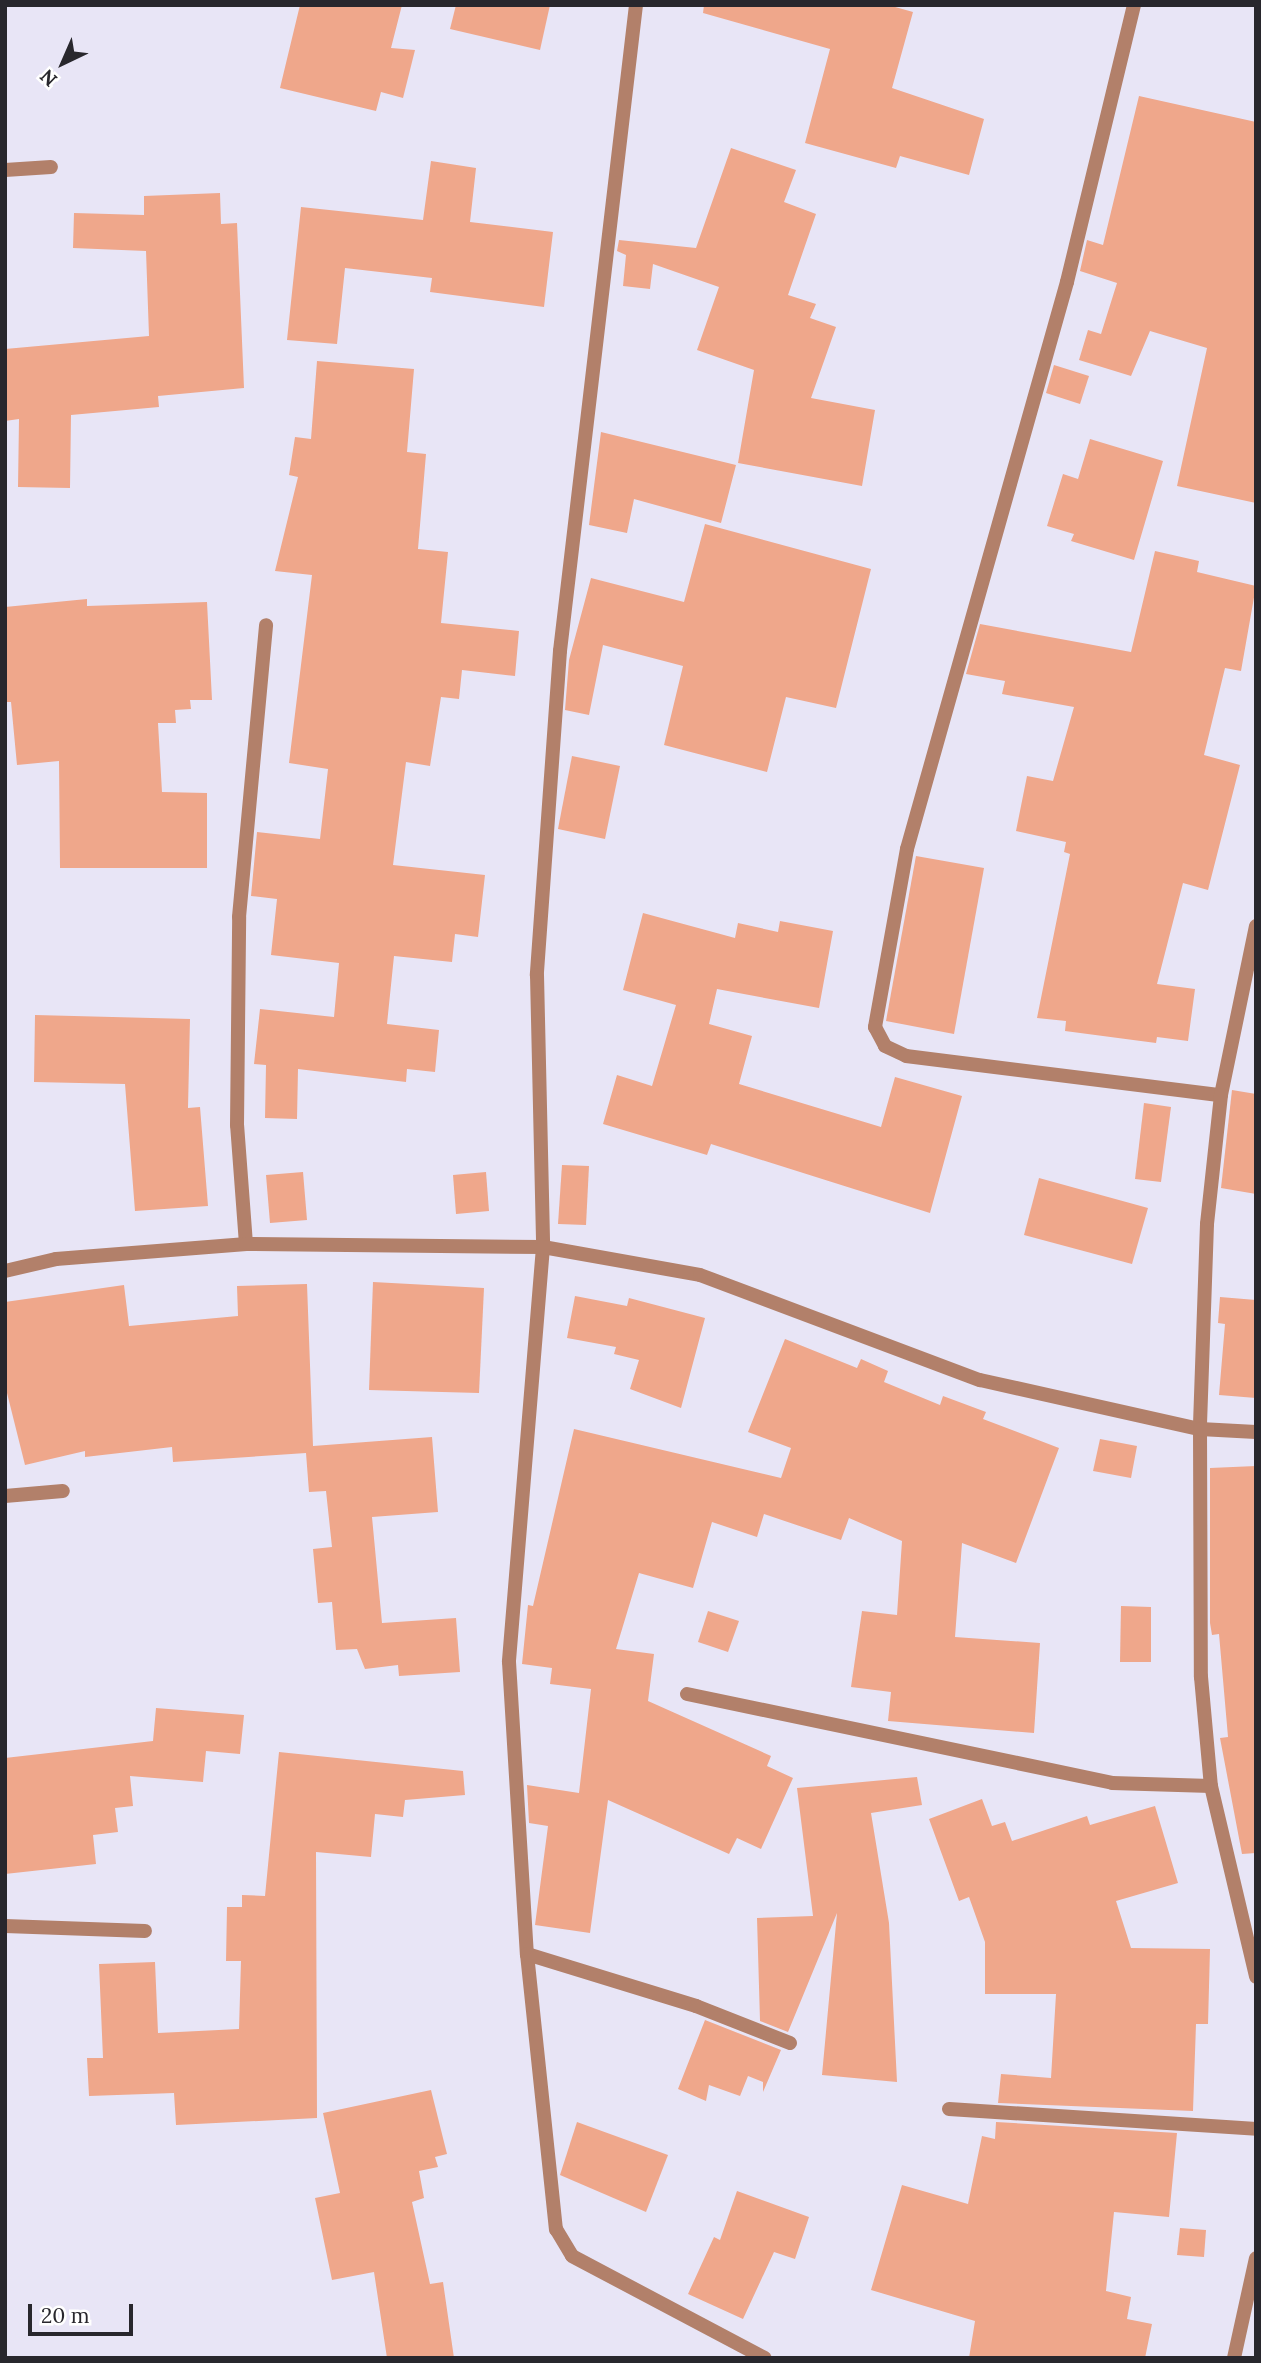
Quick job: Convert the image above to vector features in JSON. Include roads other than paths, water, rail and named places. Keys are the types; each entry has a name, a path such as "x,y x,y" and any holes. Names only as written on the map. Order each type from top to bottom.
{"street":[{"path":"636,5 559,665 537,975 542,1247 509,1662 527,1954 556,2229 567,2247 606,2275 765,2358"},
{"path":"1134,5 1067,282 907,849 875,1027 885,1046 906,1056 1221,1095"},
{"path":"5,170 51,167"},
{"path":"246,1244 237,1125 239,917 266,625"},
{"path":"1256,926 1221,1095 1207,1224 1200,1429 1201,1677 1211,1786 1256,1977"},
{"path":"5,1270 56,1259 246,1244 542,1247 700,1275 980,1380 1200,1429 1256,1432"},
{"path":"5,1496 63,1491"},
{"path":"687,1694 1112,1783 1211,1786"},
{"path":"5,1926 145,1931"},
{"path":"527,1954 696,2006 790,2043"},
{"path":"949,2109 1256,2129"},
{"path":"1234,2358 1256,2258"}]}
